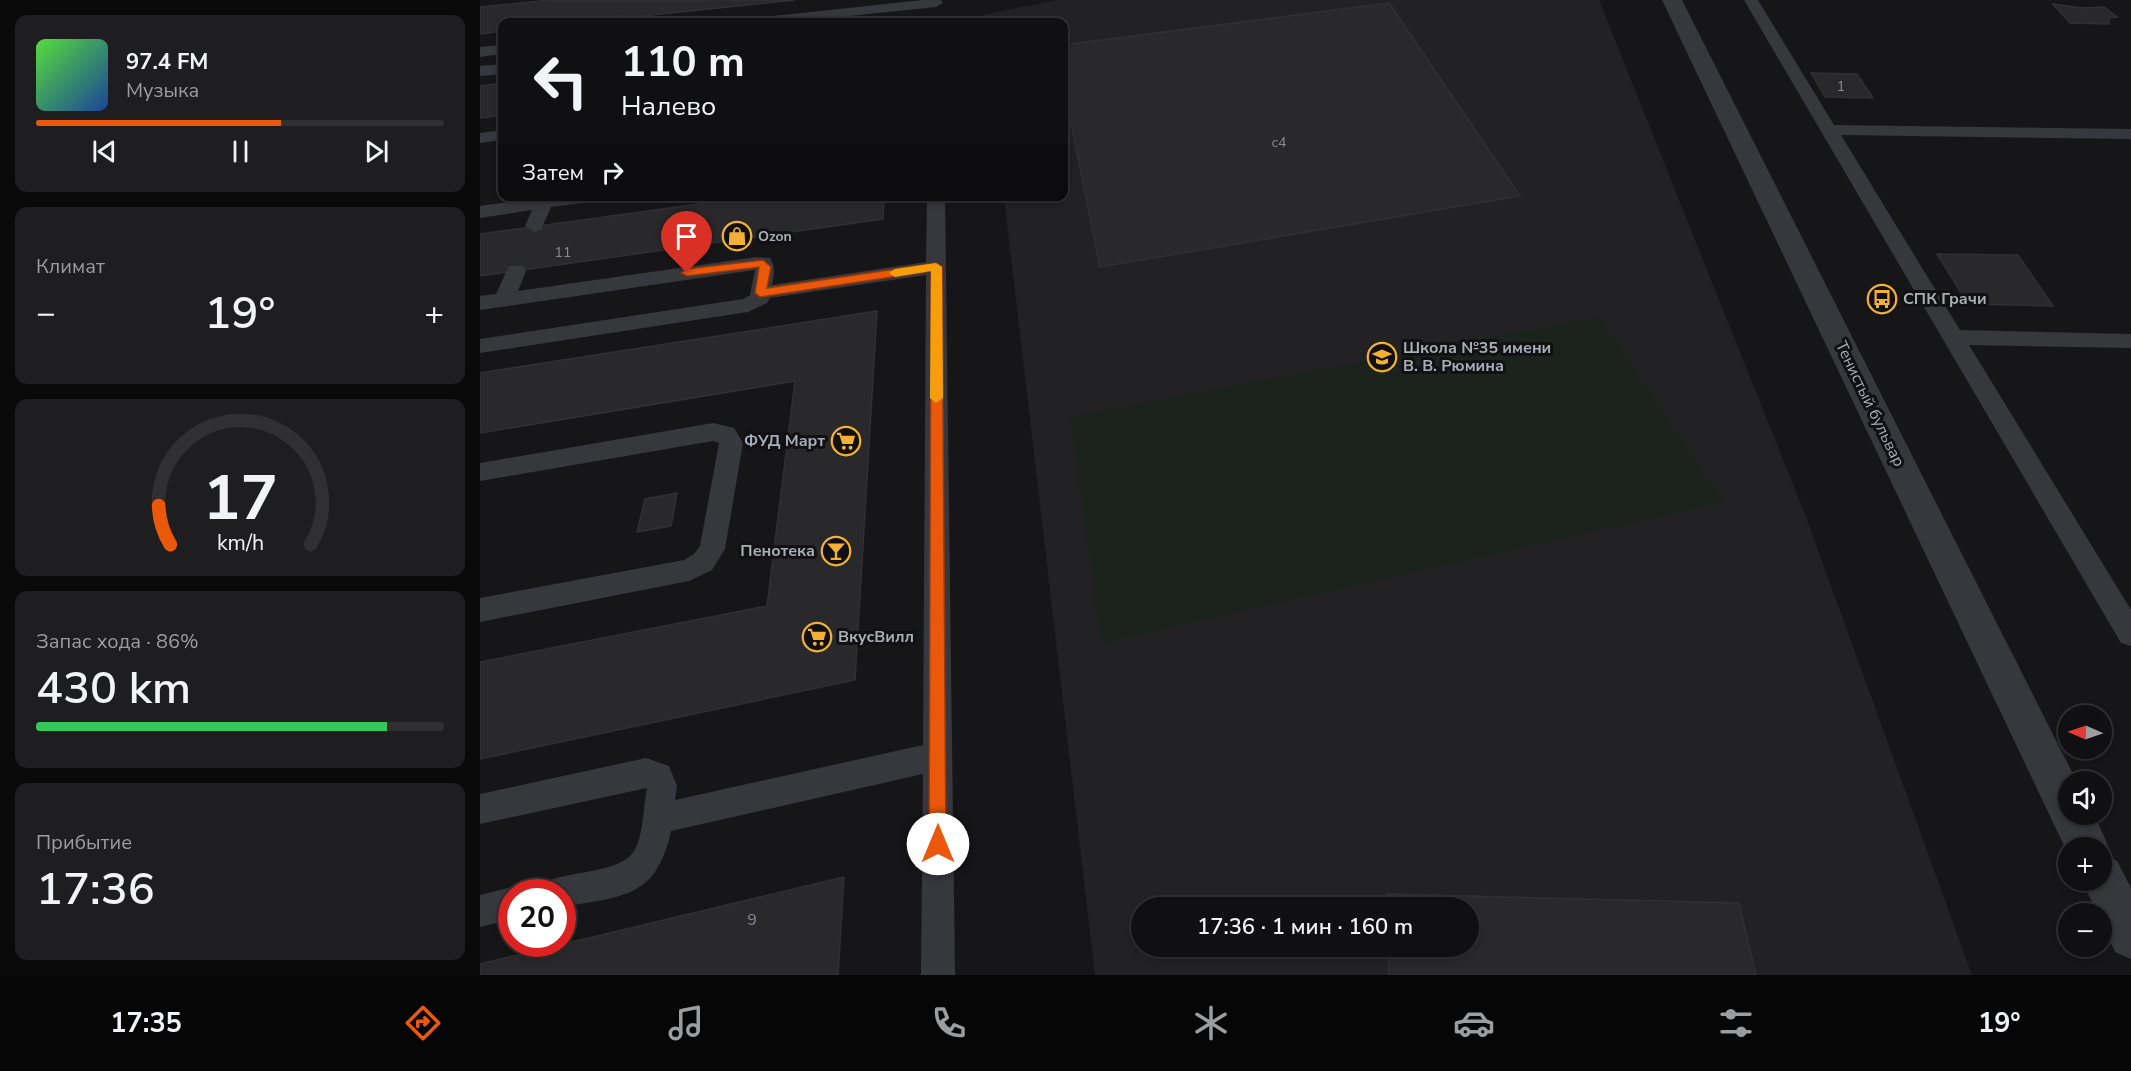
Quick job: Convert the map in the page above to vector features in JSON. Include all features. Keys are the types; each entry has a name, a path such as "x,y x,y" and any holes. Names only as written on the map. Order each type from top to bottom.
{"street":[{"name":"Тенистый бульвар","path":"1672,0 2058,788"},
{"path":"2109,891 2131,936"}],"lane":[{"path":"1751,0 2131,634"},
{"path":"823,18 936,2 936,18"},
{"path":"480,52 498,50"},
{"path":"480,71 498,69"},
{"path":"1829,130 2131,134"},
{"path":"480,138 498,136"},
{"path":"480,212 557,201"},
{"path":"936,201 938,975"},
{"path":"534,226 544,203"},
{"path":"480,303 756,263 763,263 765,267 756,303 748,306 480,346"},
{"path":"760,293 936,267"},
{"path":"504,299 516,271"},
{"path":"1954,337 2131,341"},
{"path":"480,472 713,432 726,434 731,443 712,549 704,562 689,570 480,610"},
{"path":"656,819 937,756"},
{"path":"480,809 646,773 658,776 662,786 650,853 640,870 628,877 576,888"},
{"path":"480,911 498,906"}],"shaded area":[{"path":"1058,0 1599,0 1806,517 1972,975 1095,975 1004,201 1068,201 1068,18 982,18 982,15"},
{"path":"1602,316 1726,502 1101,644 1070,416"}],"building":[{"path":"551,0 795,0 623,18 498,18 498,32 480,34 480,7"},
{"path":"1389,3 1520,196 1100,267 1068,108 1068,44"},
{"path":"2053,4 2082,8 2104,7 2117,17 2109,18 2109,24 2070,23"},
{"path":"1811,73 1857,74 1873,98 1825,97"},
{"path":"498,84 498,116 480,118 480,86"},
{"path":"720,201 884,201 883,219 480,276 480,234"},
{"path":"1937,254 2018,255 2053,306 1968,304"},
{"path":"877,311 855,680 480,759 480,662 767,606 795,381 480,433 480,373"},
{"path":"677,493 671,526 637,532 645,499"},
{"path":"844,877 838,975 480,975 480,964 509,957 576,957 576,941"},
{"path":"1387,894 1739,903 1756,975 1389,975 1388,957 1479,957 1479,897 1387,897"}],"slow traffic":[{"path":"895,273 936,267 936,398"}],"place":[{"name":"Ozon","path":"737,236"},
{"name":"СПК Грачи","path":"1882,299"},
{"name":"Школа №35 имени В. В. Рюмина","path":"1382,357"},
{"name":"ФУД Март","path":"846,441"},
{"name":"Пенотека","path":"836,551"},
{"name":"ВкусВилл","path":"817,637"}],"route":[{"path":"687,273 763,263 765,267 760,293 936,267 938,844"}]}
